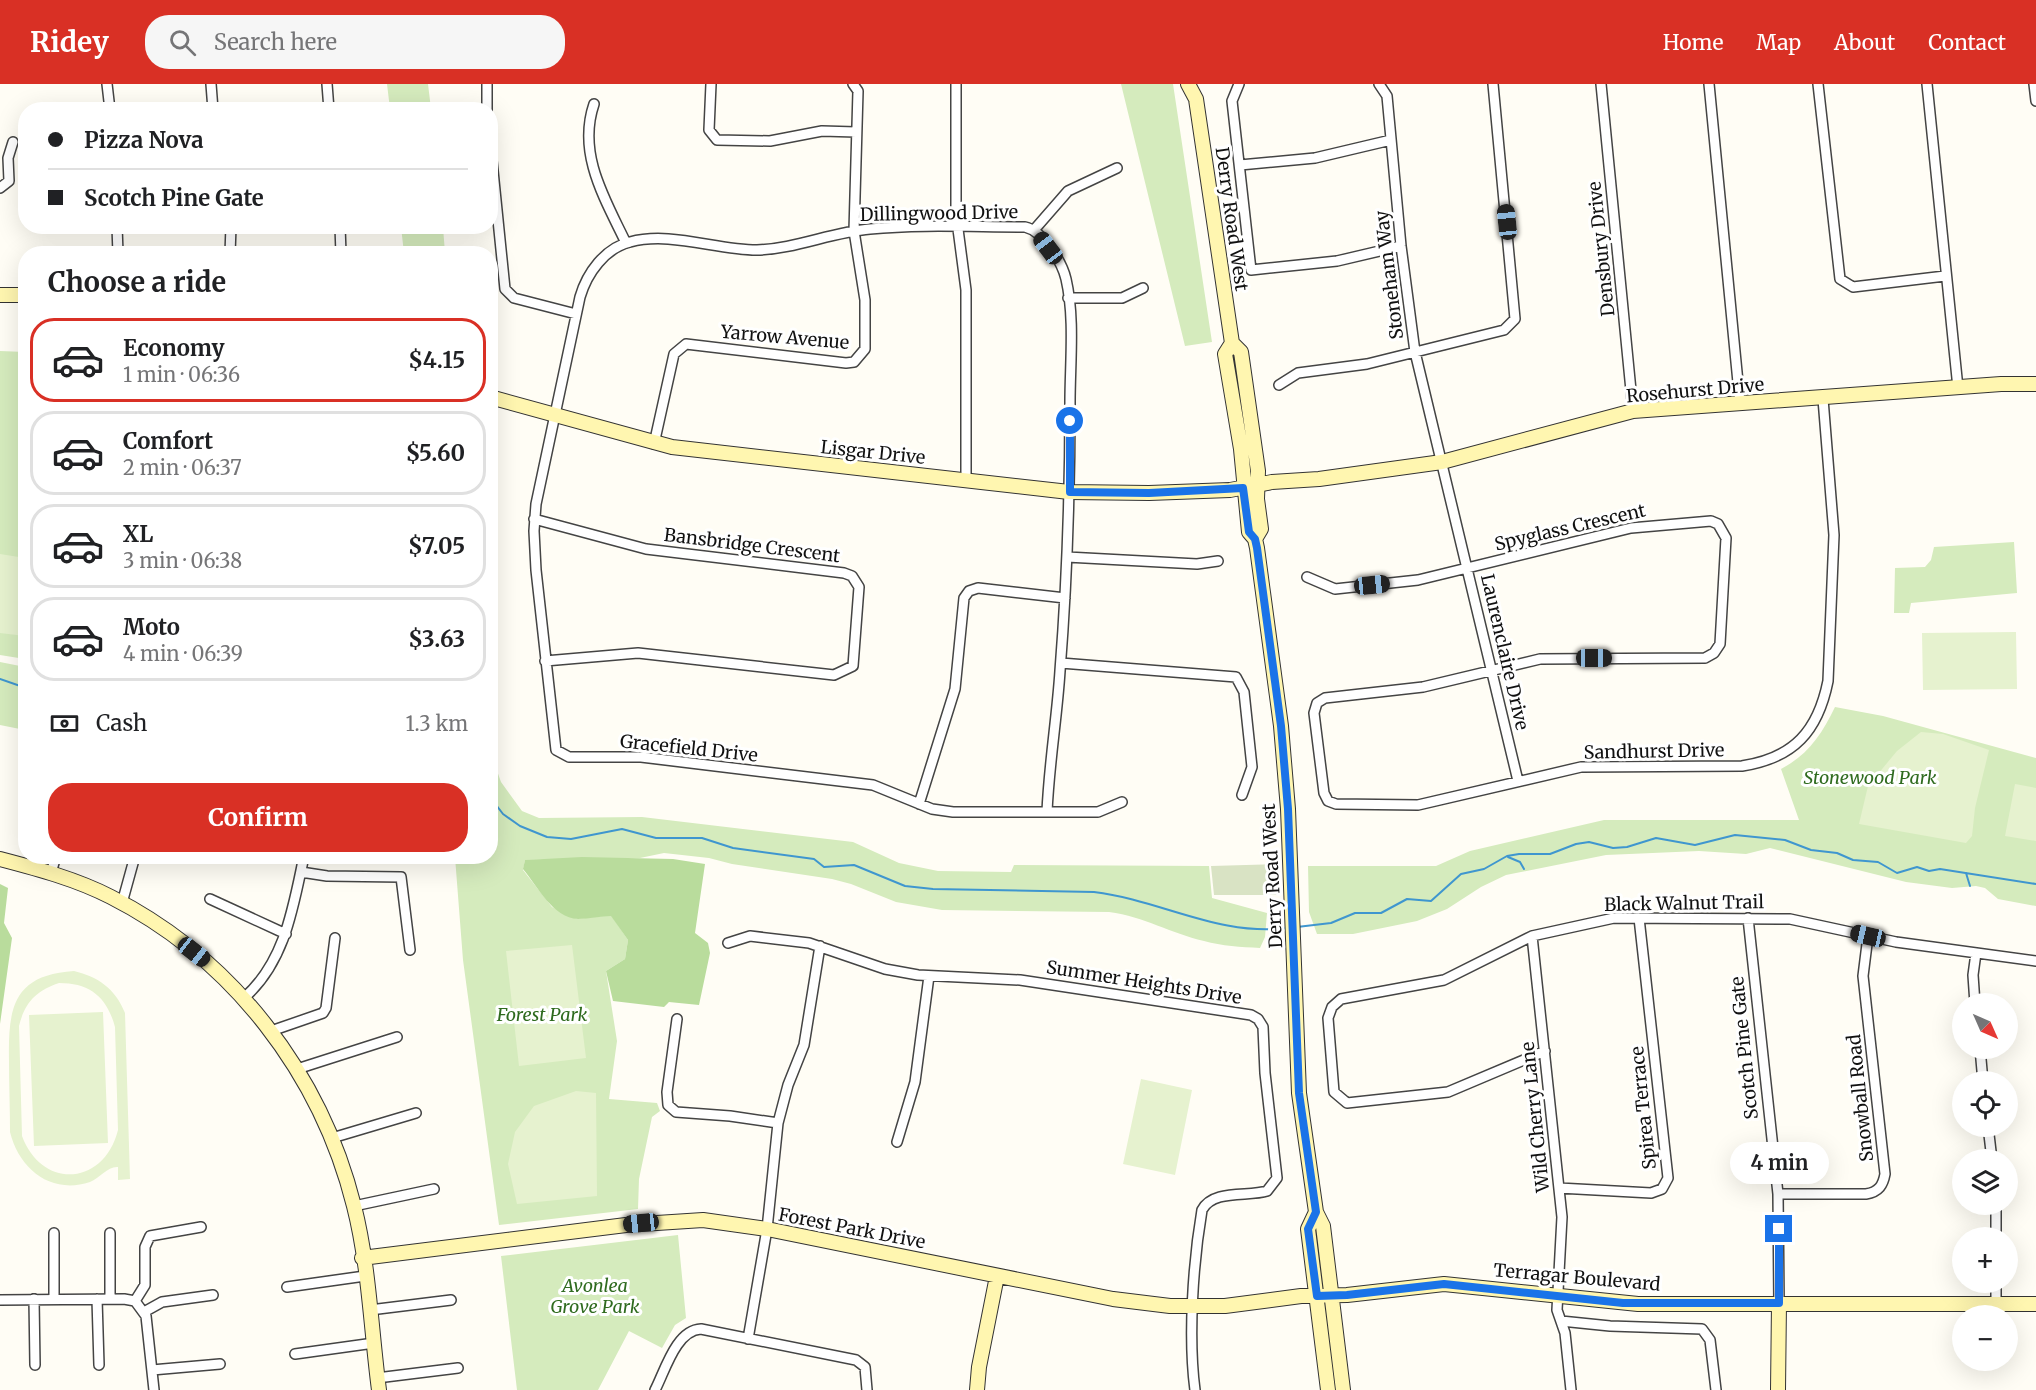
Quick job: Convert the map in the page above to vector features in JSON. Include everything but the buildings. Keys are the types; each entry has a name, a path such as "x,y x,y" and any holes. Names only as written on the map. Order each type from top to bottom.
{"street":[{"path":"107,84 109,102"},
{"path":"211,84 212,102"},
{"path":"327,84 328,102"},
{"path":"488,84 488,102"},
{"path":"711,84 709,130 717,140 770,141 822,131 856,132"},
{"path":"854,84 858,91 854,231"},
{"path":"956,84 958,227 966,290 966,480"},
{"name":"Derry Road West","path":"1188,84 1196,99 1232,343 1225,354 1241,449 1250,487 1249,532 1255,539 1281,726 1294,949 1299,1093 1316,1212 1323,1226 1343,1390"},
{"name":"Derry Road West","path":"1196,99 1201,84"},
{"path":"1239,84 1232,101 1251,270 1337,261 1401,246"},
{"name":"Stoneham Way","path":"1379,84 1387,96 1401,246 1415,352 1442,462"},
{"path":"1279,385 1298,373 1367,364 1504,330 1515,319 1493,84"},
{"name":"Densbury Drive","path":"1601,84 1633,411"},
{"path":"1709,84 1740,403"},
{"path":"1818,84 1840,279 1853,287 1945,276"},
{"path":"1927,84 1958,388"},
{"path":"2034,84 2036,102"},
{"path":"594,104 587,130 590,159 597,181 626,243"},
{"path":"1240,165 1315,158 1391,140"},
{"path":"0,188 9,181 8,158 14,142"},
{"path":"1034,230 1068,191 1117,168"},
{"path":"498,220 505,289 514,298 576,315"},
{"name":"Dillingwood Drive","path":"555,415 583,287 590,273 610,252 626,243 651,239 759,250 854,231 895,227 1025,227 1034,230 1062,268 1068,298 1070,492 1061,663 1051,743 1047,812"},
{"name":"Yarrow Avenue","path":"654,444 674,354 686,344 846,363 854,362 861,356 865,349 865,300 854,231"},
{"path":"1068,298 1122,298 1143,288"},
{"path":"0,295 18,295"},
{"name":"Rosehurst Drive","path":"1250,487 1442,462 1633,411 1823,399 2001,384 2036,384"},
{"name":"Lisgar Drive","path":"498,398 654,444 1070,492 1149,493 1250,487"},
{"name":"Sandhurst Drive","path":"1493,672 1423,687 1325,698 1317,703 1314,713 1323,793 1328,801 1336,804 1418,805 1581,767 1743,766 1762,763 1798,743 1813,725 1823,705 1828,681 1834,535 1823,399"},
{"name":"Gracefield Drive","path":"555,415 534,519 535,561 554,746 564,756 641,757 873,785 919,804 953,812 1098,812 1122,802"},
{"name":"Laurenclaire Drive","path":"1442,462 1518,781"},
{"name":"Bansbridge Crescent","path":"534,519 646,549 844,573 852,576 859,587 853,666 834,675 638,653 545,661"},
{"name":"Spyglass Crescent","path":"1468,568 1646,525 1711,521 1718,524 1725,538 1720,644 1709,656 1540,659 1493,672"},
{"path":"1067,557 1197,564 1218,561"},
{"path":"1307,577 1335,589 1418,580 1468,568"},
{"path":"919,804 955,689 964,598 969,591 978,588 1065,598"},
{"path":"1061,663 1236,677 1244,692 1252,767 1242,795"},
{"path":"0,859 18,864"},
{"path":"18,864 51,873 122,903 194,952 244,998 271,1031 297,1069 332,1138 354,1206 370,1310 378,1384 458,1368"},
{"path":"51,873 54,864"},
{"path":"122,903 133,864"},
{"path":"244,998 264,978 286,934 302,864"},
{"path":"301,872 327,876 401,877 410,950"},
{"path":"210,899 286,934"},
{"name":"Spirea Terrace","path":"1559,1188 1651,1194 1662,1189 1668,1178 1639,918"},
{"name":"Scotch Pine Gate","path":"1748,918 1778,1194 1778,1390"},
{"name":"Black Walnut Trail","path":"1545,1051 1448,1092 1347,1103 1334,1092 1328,1018 1337,1002 1444,980 1532,936 1600,920 1790,919 1868,936 2036,962"},
{"path":"728,943 750,936 820,946 885,969 929,976 915,1082 897,1142"},
{"name":"Wild Cherry Lane","path":"1532,936 1559,1188 1562,1232 1557,1295 1565,1333 1571,1390"},
{"name":"Snowball Road","path":"1778,1194 1866,1194 1875,1192 1884,1184 1885,1174 1863,976 1868,936"},
{"path":"271,1031 323,1013 335,938"},
{"path":"748,1338 766,1229 778,1123 786,1091 804,1046 820,946"},
{"path":"1974,993 1973,975 1976,953"},
{"name":"Summer Heights Drive","path":"929,976 1020,980 1251,1015 1261,1022 1277,1178 1267,1191 1216,1198 1204,1206 1193,1307"},
{"path":"677,1019 667,1092 667,1101 671,1109 682,1114 730,1116 778,1123"},
{"path":"297,1069 397,1038"},
{"path":"332,1138 416,1113"},
{"path":"354,1206 434,1188"},
{"name":"Derry Road West","path":"1316,1212 1308,1229 1328,1390"},
{"name":"Forest Park Drive","path":"362,1258 675,1220 716,1221 1113,1299 1193,1307 1332,1295"},
{"path":"135,1301 145,1285 145,1247 150,1236 156,1233 201,1227"},
{"path":"54,1233 54,1299"},
{"path":"110,1233 110,1299"},
{"path":"286,1287 365,1276"},
{"path":"977,1390 979,1367 997,1276"},
{"name":"Terragar Boulevard","path":"1332,1295 1444,1284 1638,1304 2036,1304"},
{"path":"1996,1293 1996,1304"},
{"path":"144,1312 162,1302 213,1295"},
{"path":"34,1299 35,1365"},
{"path":"97,1299 99,1365"},
{"path":"0,1300 110,1299 135,1301 144,1312 154,1390"},
{"path":"370,1310 451,1300"},
{"path":"1193,1307 1192,1356 1195,1390"},
{"path":"1561,1321 1610,1326 1702,1329 1710,1340 1716,1390"},
{"path":"655,1390 687,1333 701,1329 856,1360 865,1366 867,1390"},
{"path":"295,1354 374,1343"},
{"path":"152,1371 220,1364"}],"green space":[{"path":"387,84 428,84 430,102 389,102"},
{"path":"1121,84 1173,84 1212,342 1185,346"},
{"path":"402,234 444,234 444,246 403,246"},
{"path":"0,351 18,352 18,658 0,655"},
{"path":"2014,542 2017,593 1911,603 1909,613 1894,613 1895,568 1925,567 1931,560 1934,547"},
{"path":"0,554 18,557 18,635 0,633"},
{"path":"2016,632 2017,689 1923,690 1922,633"},
{"path":"0,662 18,666 18,729 0,725"},
{"name":"Stonewood Park","path":"1835,707 1883,716 2036,758 2036,906 1998,899 1985,888 1976,886 1952,888 1906,882 1770,848 1746,854 1699,851 1606,855 1506,875 1481,887 1447,909 1417,921 1353,934 1317,934 1309,912 1308,866 1436,866 1470,851 1604,820 1799,820 1781,769 1807,750 1825,726"},
{"path":"1921,732 1943,734 1989,750 1975,808 1972,836 1966,843 1859,824 1868,786 1897,751"},
{"name":"Forest Park","path":"498,774 501,782 522,811 539,818 642,817 853,842 899,863 938,871 1011,872 1014,865 1209,866 1212,898 1267,913 1265,937 1260,948 1239,947 1192,938 1122,914 942,910 896,902 832,879 732,864 709,858 664,853 640,858 525,860 523,870 552,907 577,919 611,915 628,940 625,959 606,971 617,1041 609,1099 657,1103 660,1111 652,1117 639,1179 638,1209 499,1225 463,960 456,864 498,864"},
{"path":"2015,784 2036,788 2036,841 2005,836"},
{"path":"582,857 673,859 705,864 695,933 708,943 710,953 699,1005 669,1002 664,1007 613,1001 606,971 625,959 628,940 611,916 578,919 561,913 547,900 523,869 525,860"},
{"path":"1277,864 1277,895 1214,895 1211,866"},
{"path":"0,884 8,888 4,923 12,938 0,1024"},
{"name":"Forest Park","path":"572,945 586,1058 519,1066 506,951"},
{"path":"74,971 98,980 111,990 125,1013 130,1179 118,1180 118,1167 114,1167 90,1182 62,1185 50,1182 29,1168 14,1145 10,1132 9,1071 10,1026 13,1011 18,998 26,988 38,979","holes":["59,983 70,984 96,994 112,1016 115,1027 118,1130 111,1149 100,1162 87,1171 72,1174 57,1173 43,1166 31,1154 22,1136 19,1026 33,998"]},
{"path":"103,1012 108,1143 34,1146 29,1015"},
{"path":"1141,1079 1192,1090 1175,1175 1123,1164"},
{"path":"576,1091 596,1093 597,1196 517,1204 508,1164 515,1132 534,1106"},
{"name":"Avonlea Grove Park","path":"678,1235 686,1318 675,1325 662,1348 629,1331 598,1390 517,1390 501,1256"}],"waterway":[{"path":"0,679 18,685"},
{"path":"498,807 520,826 547,837 571,839 622,829 656,838 702,838 733,848 814,859 824,867 854,865 905,886 933,889 1094,892 1143,902 1214,923 1263,929 1288,928"},
{"path":"1297,927 1331,923 1355,913 1381,913 1407,899 1431,901 1461,874 1484,869 1507,856 1550,854 1576,844 1589,842 1613,848 1627,847 1656,838 1695,845 1735,835 1785,840 1811,850 1837,853 1853,860 1878,862 1897,873 1917,867 1929,871 1940,869 2036,884"},
{"path":"1508,857 1520,862 1524,869"},
{"path":"1966,873 1970,886"}],"route":[{"path":"1070,421 1070,492 1149,493 1243,488 1249,532 1255,539 1257,548 1281,726 1288,809 1299,1093 1316,1212 1308,1229 1317,1296 1347,1295 1444,1284 1623,1303 1779,1303 1779,1229"}]}
